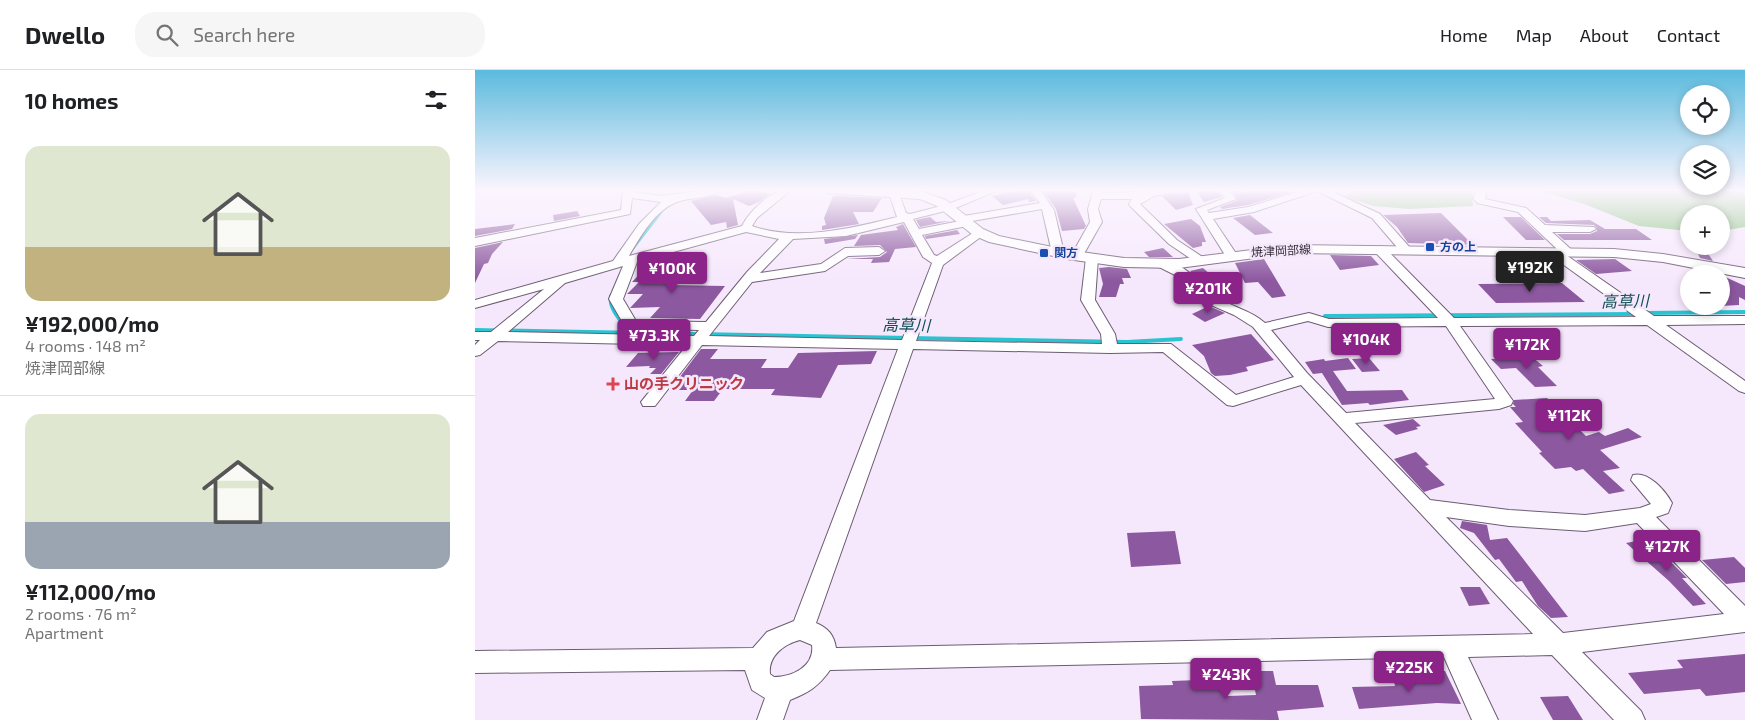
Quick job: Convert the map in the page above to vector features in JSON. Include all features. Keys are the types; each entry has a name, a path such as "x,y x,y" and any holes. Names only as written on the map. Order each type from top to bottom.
{"main road":[{"name":"焼津岡部線","path":"966,221 979,233 1011,244 1092,258 1163,264 1268,250 1561,252 1639,255 1745,273"}],"street":[{"path":"475,242 584,220"},
{"path":"649,220 630,244 616,300 631,325 704,334"},
{"path":"746,228 750,220"},
{"path":"475,304 625,260 746,228 760,233 789,236 846,233 892,220"},
{"path":"906,220 929,257 939,262"},
{"path":"915,233 969,220"},
{"path":"1049,220 1058,252"},
{"path":"1077,256 1096,220"},
{"path":"1151,220 1173,242 1201,260"},
{"path":"1208,220 1231,255"},
{"path":"1380,220 1406,250"},
{"path":"1533,220 1561,252 1632,309 1745,388"},
{"path":"1542,228 1591,229"},
{"path":"845,252 843,244 846,233"},
{"path":"802,630 939,262 979,233"},
{"path":"649,402 750,278 789,236"},
{"path":"1342,419 1499,404 1505,401 1445,317 1380,250"},
{"path":"750,278 782,275 825,267 845,252 879,251"},
{"path":"1092,258 1088,300 1109,342"},
{"path":"1163,264 1183,274 1216,302 1250,317 1304,379 1424,507 1632,720"},
{"path":"475,352 558,284 559,279"},
{"path":"1261,328 1309,316 1328,323 1445,317 1745,320"},
{"path":"475,336 704,334 910,340 1110,349 1167,347 1233,401 1304,379"},
{"path":"1424,507 1509,518 1585,523 1641,515 1661,508 1662,503 1640,480"},
{"path":"1641,515 1745,621"},
{"path":"823,659 1559,644 1745,621"},
{"path":"802,630 817,634 825,646 823,659 815,672 807,680 798,685 781,689 768,688 757,677 756,669 759,659 770,643 779,637 802,630"},
{"path":"1452,647 1485,720"},
{"path":"475,662 759,659"},
{"path":"770,720 781,689"}],"green space":[{"path":"1625,220 1680,220 1680,230 1639,226"},
{"path":"1730,220 1745,220 1745,227 1730,230"}],"building":[{"path":"707,220 737,220 738,225 727,228 726,222 711,225"},
{"path":"825,220 857,220 859,224 822,230 822,226 826,225"},
{"path":"916,220 950,221 920,227"},
{"path":"1059,220 1083,220 1086,226 1084,229 1062,231"},
{"path":"1193,220 1200,226 1206,242 1202,242 1202,246 1193,248 1164,224"},
{"path":"1236,220 1257,220 1273,233 1255,235"},
{"path":"1389,220 1448,220 1473,245 1408,243 1397,227"},
{"path":"1506,220 1524,220 1545,240 1526,240"},
{"path":"1543,220 1591,220 1605,229 1636,229 1652,240 1564,240 1557,234 1590,234 1597,231 1597,228 1594,225 1546,223"},
{"path":"515,224 512,229 475,236 475,229"},
{"path":"903,224 916,247 895,249 889,262 871,263 873,259 846,259 880,257 887,252 880,245 854,246 861,235 898,230 896,227"},
{"path":"957,230 960,234 926,239 925,236"},
{"path":"858,235 855,239 825,244 824,239"},
{"path":"503,242 492,254 488,263 484,264 475,283 475,248"},
{"path":"1163,248 1173,257 1149,257 1144,252"},
{"path":"1330,255 1371,256 1379,265 1340,270"},
{"path":"1698,255 1709,255 1713,261 1700,258"},
{"path":"1264,259 1286,296 1272,298 1258,282 1245,283 1235,263"},
{"path":"1615,259 1632,271 1596,274 1576,260"},
{"path":"686,263 668,285 725,286 700,319 650,318 660,307 630,308 643,294 627,294 639,282 632,282 649,264"},
{"path":"1099,268 1127,269 1131,278 1122,278 1124,284 1120,284 1116,297 1099,297 1103,284"},
{"path":"1203,268 1219,282 1206,285 1190,271"},
{"path":"1730,279 1745,286 1745,300 1739,297 1739,305 1730,306"},
{"path":"1562,283 1585,302 1496,303 1478,284"},
{"path":"1209,306 1225,313 1205,322 1192,314"},
{"path":"1251,334 1274,360 1246,367 1248,371 1230,375 1215,376 1211,373 1204,356 1192,345"},
{"path":"701,349 718,349 710,359 767,359 761,368 788,368 798,353 877,351 871,364 838,365 821,398 771,395 775,389 723,389 714,401 685,401 693,390 670,390"},
{"path":"679,352 661,374 650,374 656,368 649,368 650,366 626,367 638,353"},
{"path":"1531,356 1543,366 1538,367 1557,386 1535,387 1516,368 1501,369 1491,359"},
{"path":"1348,358 1356,369 1333,371 1347,391 1402,390 1409,400 1370,405 1368,403 1342,405 1322,373 1313,374 1305,362"},
{"path":"1369,358 1380,371 1362,372 1352,359"},
{"path":"1547,398 1586,436 1599,432 1605,436 1628,428 1642,437 1600,450 1620,468 1603,471 1625,491 1609,494 1583,469 1576,471 1571,467 1555,469 1539,453 1542,452 1515,423 1523,422 1510,407 1516,407 1513,404 1514,400"},
{"path":"1413,419 1421,426 1416,427 1418,429 1396,435 1383,425"},
{"path":"1416,452 1429,465 1425,466 1445,485 1424,492 1394,459"},
{"path":"1462,521 1487,525 1490,540 1507,538 1568,617 1551,618 1538,606 1522,581 1516,582 1499,559 1495,560 1474,533 1460,528"},
{"path":"1175,531 1181,564 1131,567 1127,533"},
{"path":"1642,540 1662,560 1673,564 1687,578 1682,578 1706,604 1693,606 1669,581 1626,543"},
{"path":"1734,557 1745,568 1745,582 1726,584 1702,560"},
{"path":"1460,587 1480,587 1490,604 1469,606"},
{"path":"1745,654 1745,692 1706,696 1700,689 1644,694 1628,673 1683,668 1677,660"},
{"path":"1251,671 1273,671 1276,685 1318,685 1324,707 1277,711 1279,720 1141,719 1139,686 1173,685 1172,681 1225,679 1228,696 1256,695"},
{"path":"1423,671 1445,671 1461,704 1437,703 1359,709 1352,687 1395,686 1394,682 1426,679"},
{"path":"1568,696 1583,720 1553,720 1540,697"}],"waterway":[{"path":"633,248 655,220"},
{"path":"611,296 614,311 631,333"},
{"name":"高草川","path":"1644,313 1745,312"},
{"name":"高草川","path":"1325,316 1636,314"},
{"path":"475,330 631,333"},
{"name":"高草川","path":"631,333 1127,342 1181,339"}],"place":[{"name":"方の上","path":"1430,247"},
{"name":"関方","path":"1044,253"},
{"name":"山の手クリニック","path":"613,384"}]}
